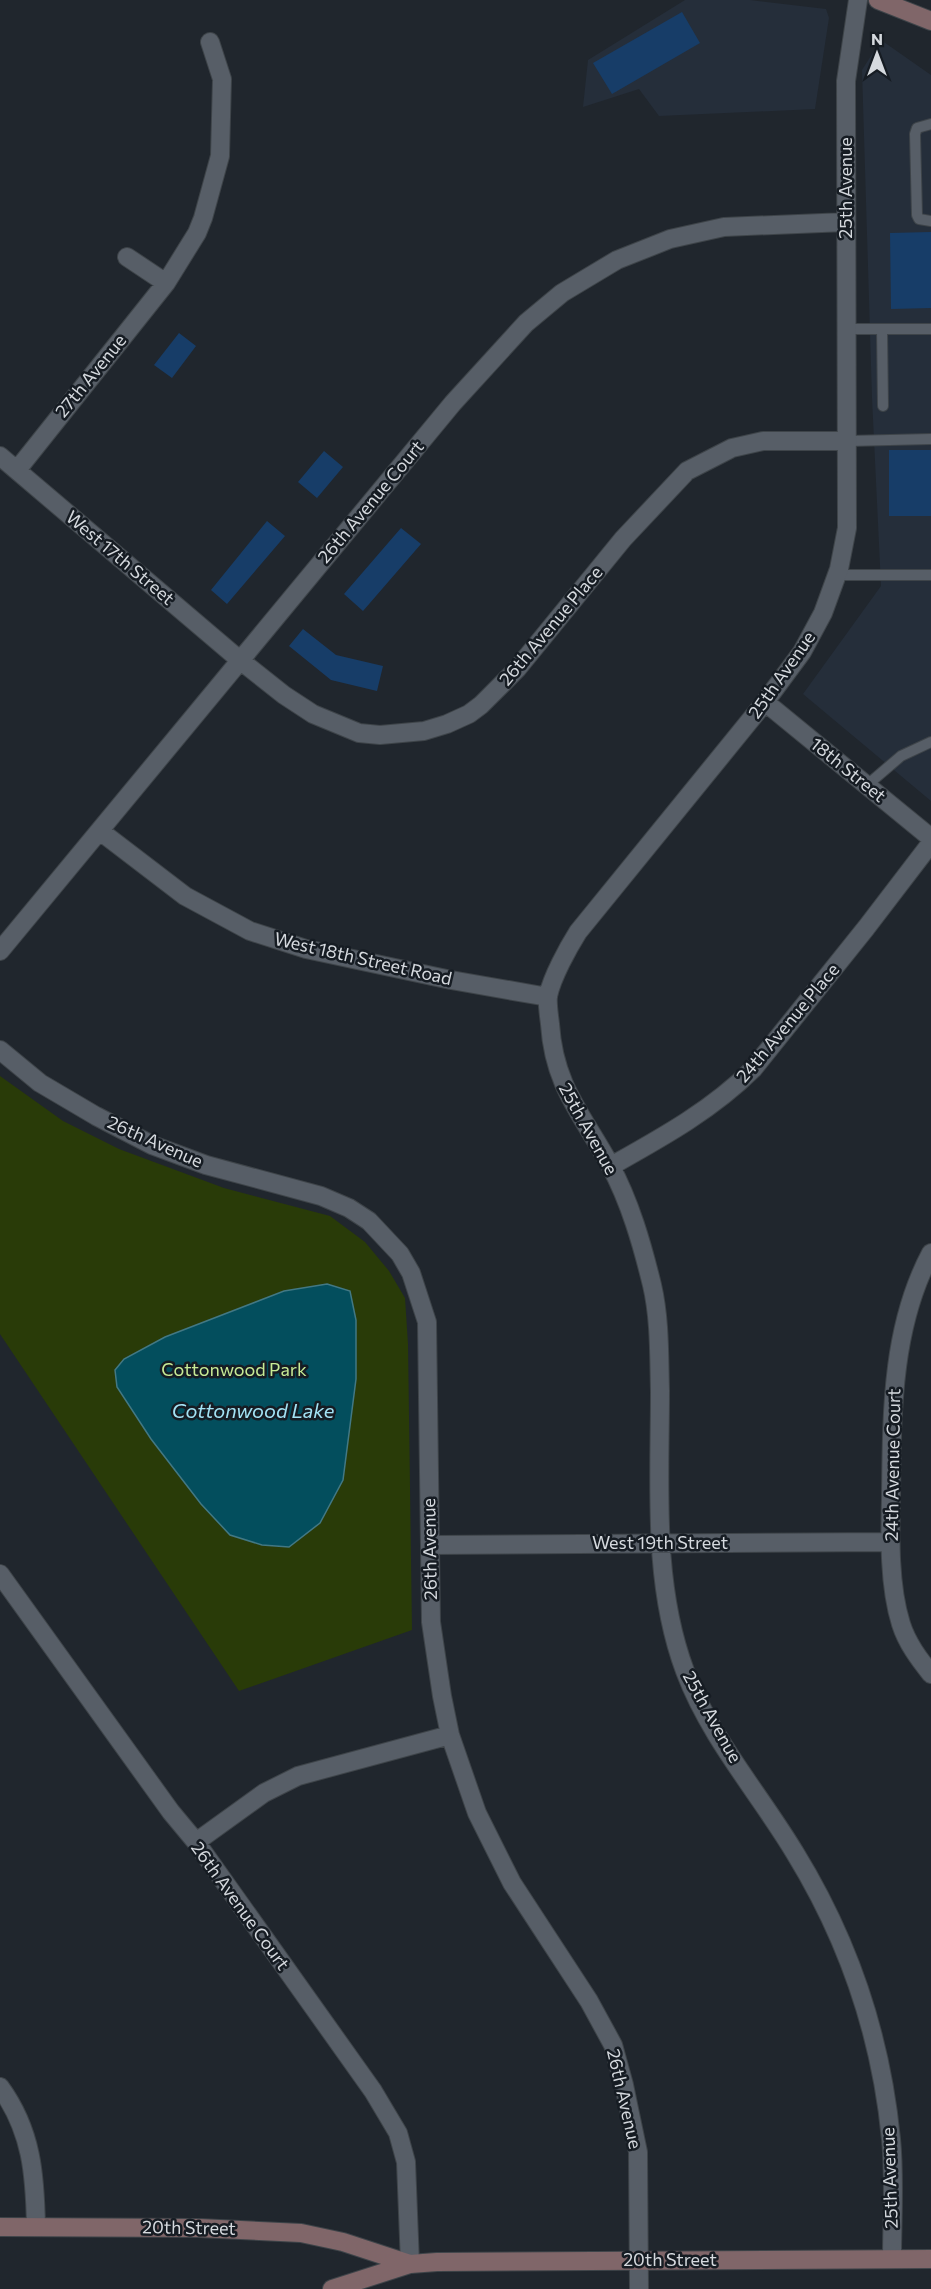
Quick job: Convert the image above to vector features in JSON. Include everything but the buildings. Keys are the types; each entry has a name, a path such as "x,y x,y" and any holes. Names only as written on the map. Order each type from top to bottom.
{"main road":[{"path":"878,0 931,21"},
{"name":"20th Street","path":"0,2228 199,2228 301,2233 343,2242 410,2264"},
{"name":"20th Street","path":"332,2289 410,2264 638,2260 931,2259"}],"street":[{"name":"25th Avenue","path":"858,0 846,81 848,528 837,575 823,613 802,652 765,702 578,932 567,950 548,997 551,1045 559,1077 610,1166 636,1225 653,1287 657,1310 660,1368 661,1543 671,1622 686,1674 720,1738 807,1872 841,1936 879,2058 890,2132 892,2259"},
{"name":"27th Avenue","path":"17,470 166,283 197,233 220,156 222,79 210,42"},
{"name":"26th Avenue Court","path":"0,951 453,403 526,323 562,293 617,260 670,239 723,227 846,222"},
{"path":"128,257 166,283"},
{"name":"26th Avenue Place","path":"241,661 284,695 313,714 359,733 380,735 424,731 447,724 470,714 517,669 623,539 687,471 732,448 763,441 848,441"},
{"name":"West 17th Street","path":"0,456 241,661"},
{"name":"18th Street","path":"765,702 931,838"},
{"name":"West 18th Street Road","path":"100,831 185,897 250,931 306,949 451,980 548,997"},
{"name":"24th Avenue Place","path":"610,1166 699,1113 738,1084 753,1069 931,843"},
{"name":"26th Avenue","path":"0,1050 40,1083 96,1116 152,1144 206,1165 321,1196 349,1208 369,1221 400,1254 411,1273 427,1322 431,1622 450,1735 477,1813 512,1883 589,2001 613,2045 638,2152 639,2289"},
{"name":"24th Avenue Court","path":"931,1253 910,1304 895,1367 891,1440 890,1542 895,1596 901,1624 915,1655 931,1674"},
{"name":"West 19th Street","path":"430,1545 890,1542"},
{"name":"26th Avenue Court","path":"0,1575 373,2091 398,2133 406,2162 410,2264"},
{"path":"195,1842 264,1793 298,1776 450,1735"},
{"path":"0,2087 12,2104 28,2141 35,2177 36,2227"}],"lane":[{"path":"931,124 917,128 915,134 917,215 919,219 931,221"},
{"path":"847,329 931,329"},
{"path":"882,329 883,406"},
{"path":"848,441 931,439"},
{"path":"837,575 931,575"},
{"path":"867,786 901,756 931,742"}],"shaded area":[{"path":"685,0 750,0 826,9 829,18 815,109 659,116 639,89 583,107 588,60"},
{"path":"881,40 931,75 931,801 803,694 881,586 872,398 862,70"}],"green space":[{"name":"Cottonwood Park","path":"0,1076 63,1121 119,1149 224,1188 330,1216 365,1242 389,1271 405,1298 408,1344 412,1630 239,1691 0,1334"}],"water":[{"name":"Cottonwood Lake","path":"327,1284 350,1291 356,1320 356,1379 343,1480 320,1523 289,1547 262,1545 230,1535 201,1504 151,1439 117,1387 115,1370 124,1359 165,1337 284,1291"}]}
